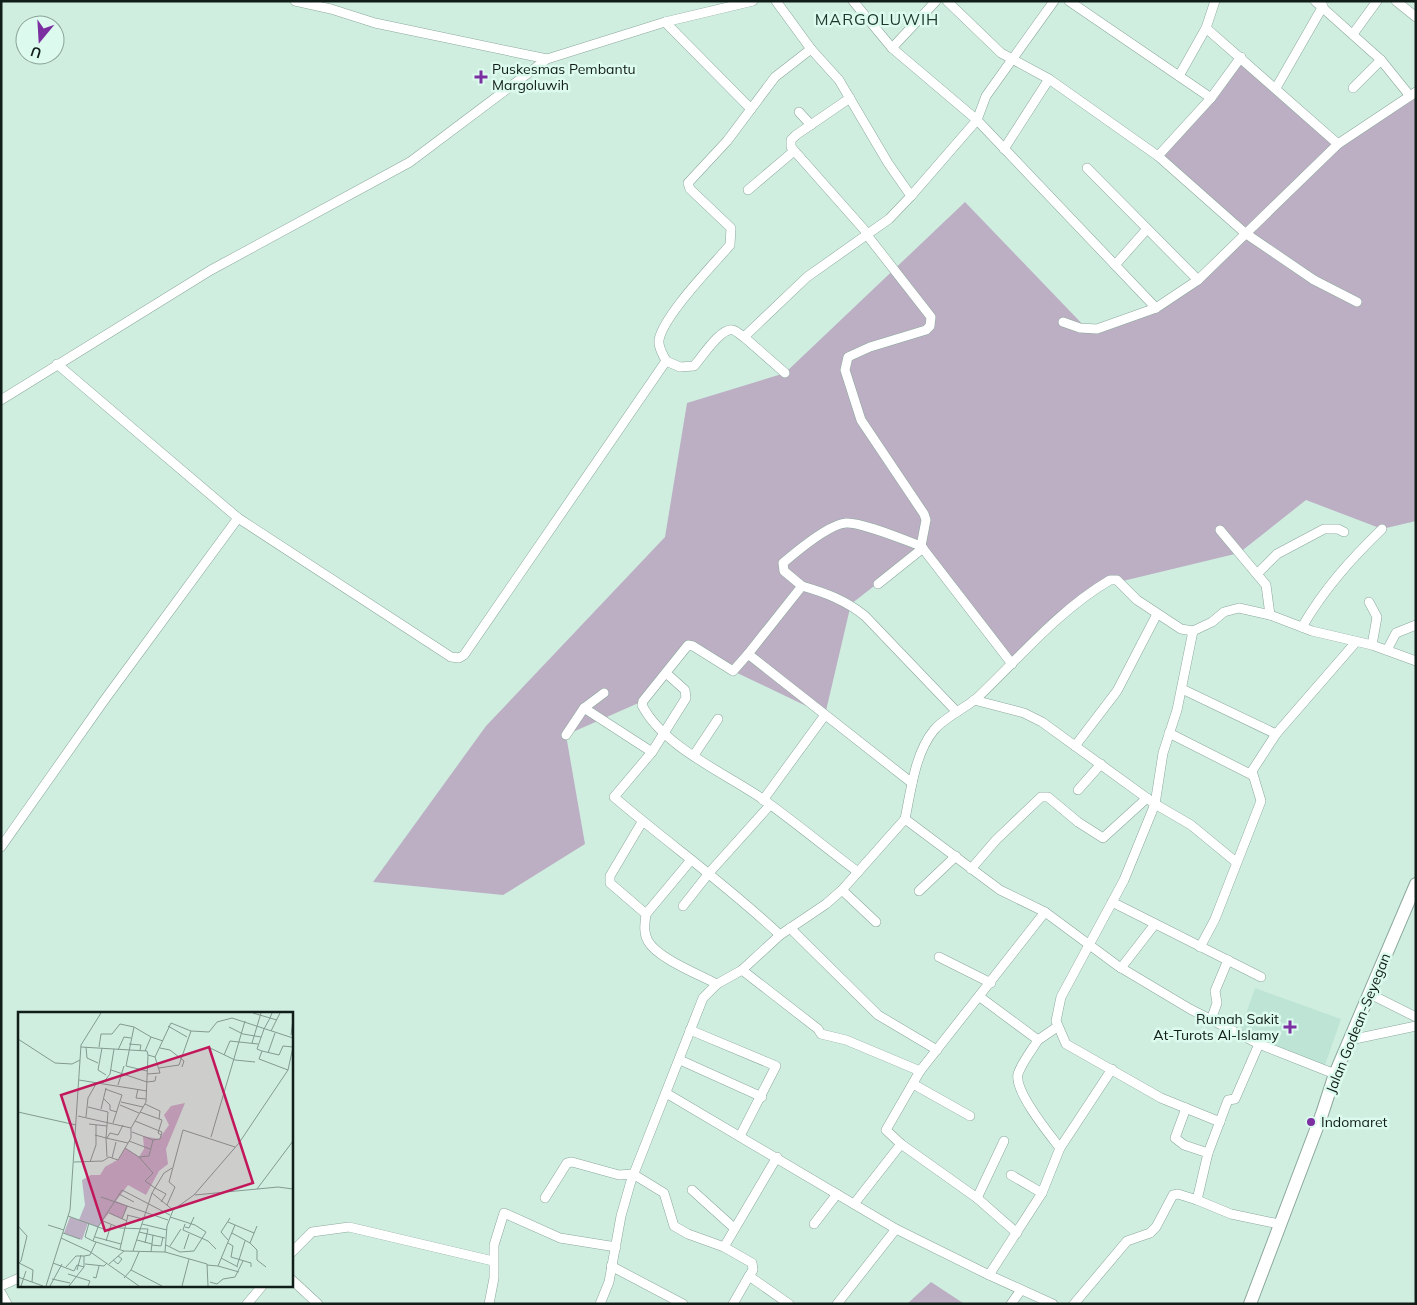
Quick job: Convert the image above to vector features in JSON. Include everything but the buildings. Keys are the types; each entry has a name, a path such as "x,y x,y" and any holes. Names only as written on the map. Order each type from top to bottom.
{"main road":[{"name":"Jalan Godean-Seyegan","path":"1250,1304 1322,1114 1335,1074 1416,884"}],"street":[{"path":"295,1 331,9 375,23 547,60"},
{"path":"1,400 211,270 410,162 547,60 664,22 752,1"},
{"path":"776,1 811,49 839,80 860,117 911,196"},
{"path":"852,1 892,48 977,120 1156,308"},
{"path":"892,48 936,1"},
{"path":"744,337 807,277 868,235 898,211 977,120 986,96 1054,1"},
{"path":"1069,1 1211,98"},
{"path":"1179,76 1206,28 1215,1"},
{"path":"1063,322 1080,328 1097,329 1156,308 1198,280 1338,144 1413,94 1354,34 1315,1"},
{"path":"1354,34 1377,1"},
{"path":"1396,1 1416,17"},
{"path":"953,3 1001,53 1049,79 1158,156 1245,233 1314,280 1357,302"},
{"path":"1276,88 1323,6"},
{"path":"664,22 751,109"},
{"path":"1206,28 1338,144"},
{"path":"785,373 744,337 732,330 726,330 719,335 694,366 690,368 666,361 659,347 663,328 730,245 732,236 731,228 690,189 688,183 727,141 774,77 811,49"},
{"path":"1158,156 1211,98 1241,57"},
{"path":"1353,88 1381,60"},
{"path":"1004,149 1049,79"},
{"path":"850,98 792,140 791,147 868,235 931,317 930,326 926,330 848,357 845,366 861,420 924,514 926,520 922,547 878,584"},
{"path":"799,112 811,125"},
{"path":"748,190 794,151"},
{"path":"1087,168 1198,280"},
{"path":"1115,265 1147,229"},
{"path":"57,364 238,518 451,657 459,658 464,655 666,361"},
{"path":"1,847 103,702 238,518"},
{"path":"958,712 851,604 831,594 802,586 784,571 783,563 840,524 852,524 922,547 1012,664"},
{"path":"1258,573 1277,554 1324,529 1338,529 1344,532"},
{"path":"1302,627 1325,589 1354,556 1382,529"},
{"path":"1220,530 1258,573 1266,585 1270,615"},
{"path":"600,1304 609,1282 621,1216 633,1174 680,1060 703,998 717,984 742,970 780,935 826,904 842,890 905,819 912,783 924,750 935,729 974,700 1060,615 1110,580 1117,580 1137,600 1181,629 1193,631 1212,622 1224,612 1239,608 1270,615 1302,627 1372,645 1416,661"},
{"path":"802,586 733,671 689,645 642,705 665,734 767,803 858,872"},
{"path":"1369,602 1378,621 1372,645"},
{"path":"1075,746 1117,691 1157,614"},
{"path":"1387,650 1396,633 1416,625"},
{"path":"1193,631 1182,689 1162,753 1151,801 1124,880 1061,997 1056,1010 1057,1027 1066,1044 1146,1090 1220,1122"},
{"path":"1252,774 1254,767 1276,734 1356,642"},
{"path":"748,654 912,783"},
{"path":"666,673 685,690 686,694 665,734 614,797 642,822 709,873 780,935"},
{"path":"1182,689 1276,734"},
{"path":"566,735 584,708 604,693"},
{"path":"974,700 1024,713 1042,722 1151,801 1191,825 1236,862"},
{"path":"584,708 652,752"},
{"path":"683,906 767,803 825,714"},
{"path":"694,755 718,719"},
{"path":"1169,733 1252,774 1260,792 1261,801 1214,919 1200,947"},
{"path":"1078,790 1101,764"},
{"path":"971,869 1003,833 1041,797 1048,797 1078,822 1103,838 1151,801"},
{"path":"905,819 1000,890 1045,912 1122,968 1211,1020 1259,1044 1335,1074"},
{"path":"642,822 608,879 620,893 646,914"},
{"path":"919,892 956,856"},
{"path":"691,860 646,914 644,928 651,946 670,959 717,984"},
{"path":"842,890 876,922"},
{"path":"1112,902 1261,977"},
{"path":"1017,1233 977,1198 901,1144 886,1130 920,1071 1045,912"},
{"path":"1122,968 1155,924"},
{"path":"790,928 878,1015 937,1050"},
{"path":"939,957 991,983"},
{"path":"1211,1020 1218,1003 1215,990 1228,960"},
{"path":"742,970 818,1029 821,1034 846,1040 920,1071"},
{"path":"1370,994 1416,1017"},
{"path":"980,997 1038,1040"},
{"path":"1350,1040 1416,1026"},
{"path":"1057,1027 1038,1040 1018,1074 1018,1081 1034,1111 1060,1148"},
{"path":"690,1030 776,1068 762,1098 740,1136"},
{"path":"1196,1200 1208,1153 1228,1100 1235,1100 1259,1044"},
{"path":"680,1060 762,1098"},
{"path":"989,1275 1042,1193 1060,1148 1112,1069"},
{"path":"913,1084 970,1116"},
{"path":"666,1093 896,1228 989,1275 1053,1304"},
{"path":"1186,1108 1175,1138 1184,1145 1208,1153"},
{"path":"977,1198 1004,1141"},
{"path":"854,1204 901,1144"},
{"path":"724,1247 777,1157"},
{"path":"545,1198 567,1162 619,1175 633,1174 664,1193 674,1226 688,1234 724,1247 752,1263 753,1270 733,1304"},
{"path":"1011,1175 1042,1193"},
{"path":"692,1190 734,1228"},
{"path":"814,1224 837,1194"},
{"path":"1074,1304 1127,1241 1150,1233 1156,1226 1173,1195 1178,1194 1231,1214 1280,1224"},
{"path":"489,1304 494,1278 494,1245 503,1214 506,1212 560,1238 616,1247"},
{"path":"292,1253 312,1232 349,1227 493,1261"},
{"path":"837,1304 896,1228"},
{"path":"611,1266 683,1304"},
{"path":"750,1276 790,1304"},
{"path":"1,1286 18,1278"},
{"path":"292,1280 318,1304"},
{"path":"247,1304 260,1288"},
{"path":"1011,1304 1022,1290"},
{"path":"1,1293 7,1304"}],"shaded area":[{"path":"1241,57 1338,143 1416,91 1416,521 1382,529 1306,500 1239,553 1098,587 1012,664 923,548 851,604 825,715 733,671 693,646 643,701 566,735 585,844 503,895 373,882 486,726 665,537 687,403 785,373 965,202 1088,330 1156,308 1198,280 1245,234 1155,155"},
{"name":"Rumah Sakit At-Turots Al-Islamy","path":"1255,988 1341,1019 1325,1065 1239,1034"},
{"path":"931,1282 963,1303 907,1304"}],"place":[{"name":"Puskesmas Pembantu Margoluwih","path":"481,77"},
{"name":"Rumah Sakit At-Turots Al-Islamy","path":"1290,1027"},
{"name":"Indomaret","path":"1311,1122"}],"district":[{"name":"MARGOLUWIH","path":"877,19"}]}
